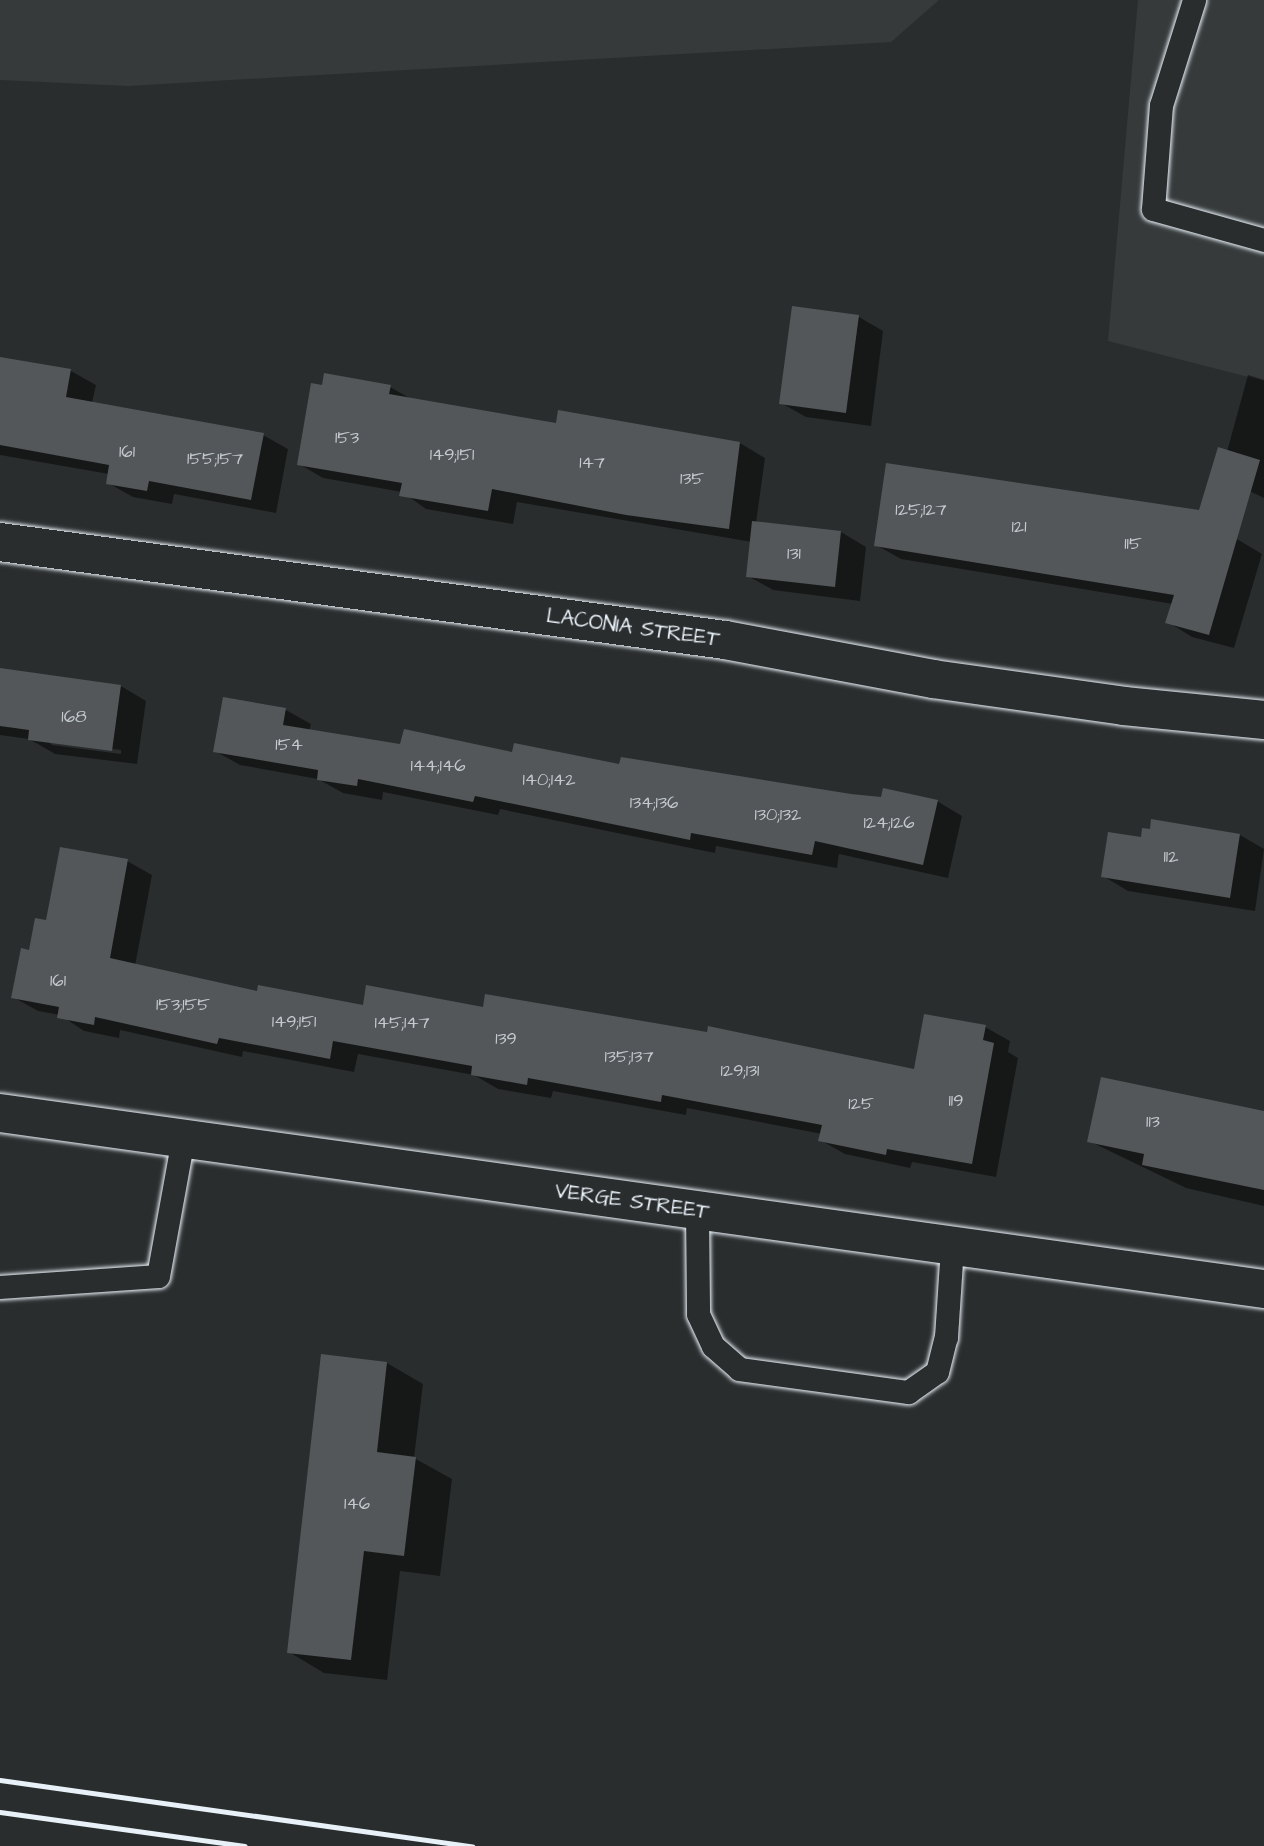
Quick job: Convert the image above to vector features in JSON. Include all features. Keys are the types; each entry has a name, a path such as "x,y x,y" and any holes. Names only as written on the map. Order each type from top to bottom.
{"street":[{"name":"LACONIA STREET","path":"0,542 725,640 933,679 1124,706 1264,720"},
{"name":"VERGE STREET","path":"0,1113 1264,1289"}],"lane":[{"path":"1194,0 1161,105 1153,209 1264,240"},
{"path":"0,1287 158,1276 183,1139"},
{"path":"697,1212 698,1314 713,1346 740,1369 895,1391 908,1392 937,1372 946,1337 952,1247"}],"shaded area":[{"path":"0,0 939,0 891,42 128,86 0,80"},
{"path":"1138,0 1264,0 1264,381 1108,341"}],"building":[{"path":"792,306 859,315 846,413 779,404"},
{"path":"0,357 71,369 66,397 264,433 251,500 149,481 147,491 106,484 109,465 0,445"},
{"path":"324,373 391,385 389,394 556,423 558,410 740,442 729,529 626,515 492,489 488,511 399,496 402,483 297,465 311,383 322,385"},
{"path":"1218,447 1260,460 1209,635 1165,623 1174,595 874,546 886,463 1199,510"},
{"path":"752,521 841,531 835,587 746,577"},
{"path":"0,668 121,685 112,751 28,740 29,730 0,726"},
{"path":"223,697 286,708 283,725 400,744 404,729 512,752 514,743 619,764 621,757 851,794 881,797 883,788 938,800 923,865 815,841 812,855 691,833 690,840 475,796 473,802 358,779 357,786 317,780 318,770 213,752"},
{"path":"1151,819 1240,834 1230,898 1101,877 1108,832 1141,837 1142,828 1150,829"},
{"path":"60,847 128,859 110,958 257,991 258,985 363,1005 366,985 483,1007 485,994 707,1032 708,1026 914,1069 924,1014 986,1025 983,1040 994,1043 972,1164 887,1149 886,1155 818,1141 822,1125 662,1095 661,1102 528,1078 527,1085 471,1075 472,1066 333,1041 330,1059 219,1038 217,1044 95,1017 94,1025 57,1018 59,1007 11,998 21,948 29,950 35,918 46,920"},
{"path":"1101,1077 1264,1111 1264,1190 1142,1165 1144,1154 1087,1142"},
{"path":"321,1354 387,1362 377,1452 416,1457 404,1556 364,1551 351,1660 287,1653"}],"railway":[{"path":"0,1780 472,1846"},
{"path":"0,1812 245,1846"}]}
